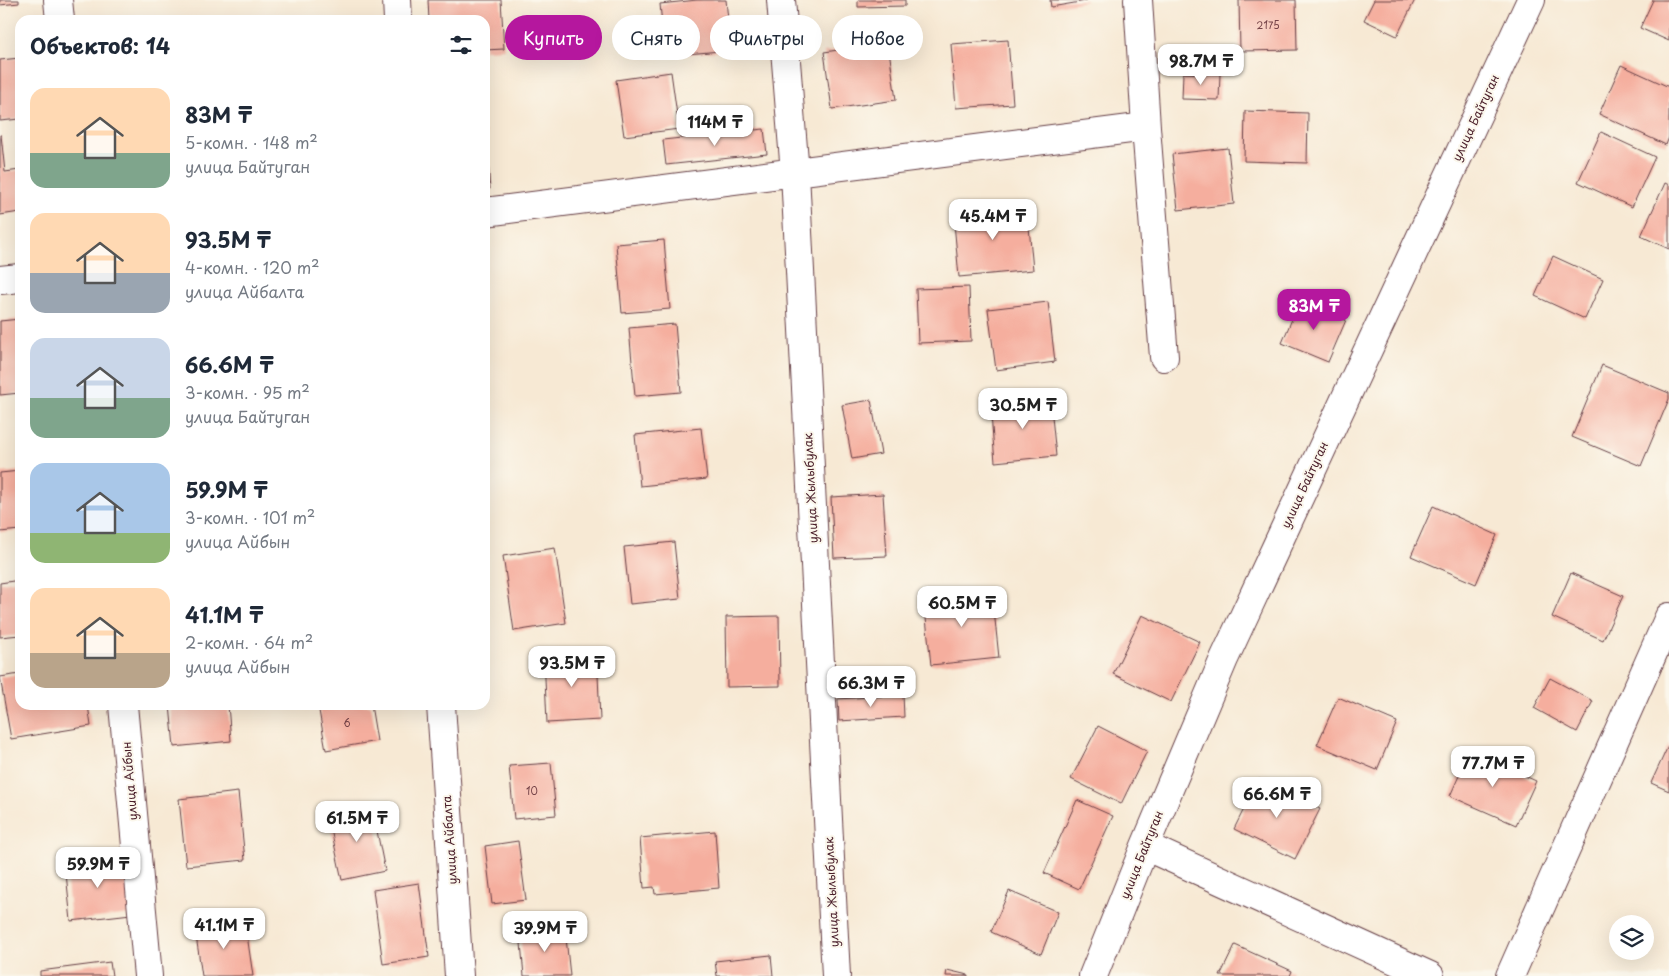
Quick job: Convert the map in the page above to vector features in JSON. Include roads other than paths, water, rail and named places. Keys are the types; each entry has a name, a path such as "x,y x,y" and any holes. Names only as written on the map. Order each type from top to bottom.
{"street":[{"path":"58,0 60,15"},
{"path":"397,0 398,15"},
{"name":"улица Жылыбулак","path":"781,0 794,173 836,976"},
{"path":"1138,0 1164,356"},
{"name":"улица Байтуган","path":"1093,976 1145,846 1224,659 1531,0"},
{"path":"490,211 1146,127"},
{"path":"0,280 15,278"},
{"path":"1510,976 1669,617"},
{"name":"улица Айбын","path":"123,710 148,976"},
{"name":"улица Айбалта","path":"442,710 459,976"},
{"path":"1145,846 1430,976"}]}
